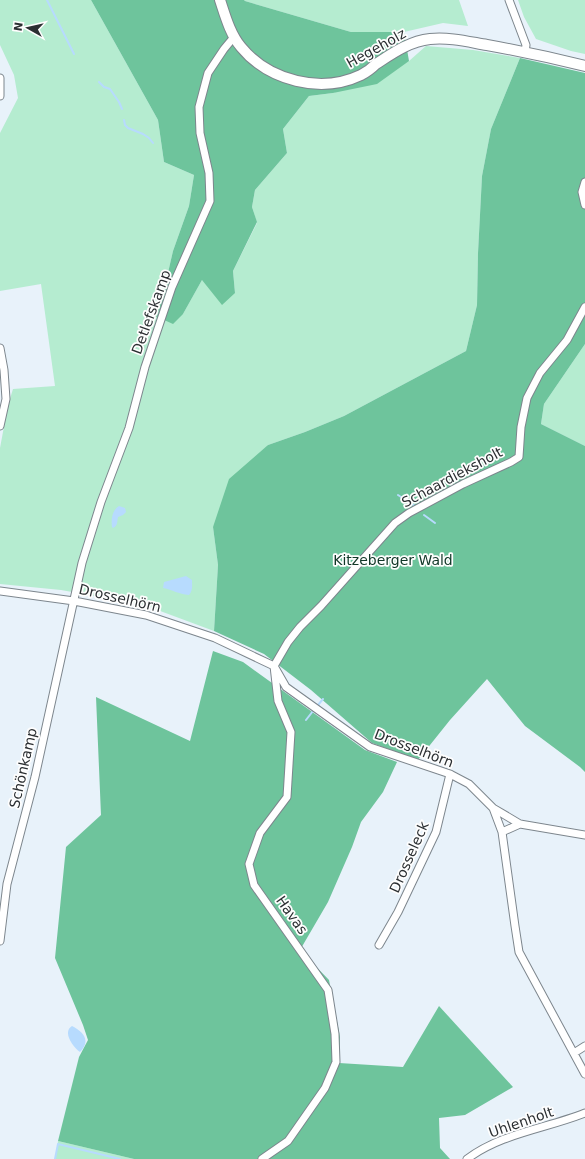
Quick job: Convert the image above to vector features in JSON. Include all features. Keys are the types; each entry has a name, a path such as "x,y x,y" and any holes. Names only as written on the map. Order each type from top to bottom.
{"street":[{"name":"Hegeholz","path":"220,0 234,37 240,47 266,69 282,77 299,82 319,83 352,78 363,74 404,47 416,42 443,38 525,52 585,66"},
{"path":"509,0 526,45 525,52"},
{"name":"Detlefskamp","path":"74,601 82,563 101,502 129,428 152,345 172,287 210,201 209,173 200,133 199,107 208,73 234,37"},
{"path":"0,78 0,96"},
{"path":"585,182 582,192 585,205"},
{"name":"Schaardieksholt","path":"274,666 288,642 300,627 326,601 395,523 463,484 511,462 519,456 521,427 528,398 540,373 567,340 585,307"},
{"path":"0,348 4,370 6,399 0,426"},
{"name":"Drosselhörn","path":"0,591 74,601 146,615 215,638 274,666 286,687 370,747 450,774 469,784 494,808 502,832 519,952 585,1074"},
{"name":"Schönkamp","path":"0,941 7,884 35,777 74,601"},
{"name":"Havas","path":"262,1159 288,1141 326,1088 336,1062 335,1034 328,990 254,885 250,864 260,833 287,798 291,732 278,701 274,666"},
{"name":"Drosseleck","path":"379,945 398,912 436,832 450,774"},
{"path":"494,808 520,824 585,835"},
{"path":"502,832 520,824"},
{"path":"574,1053 585,1046"},
{"name":"Uhlenholt","path":"467,1159 494,1143 509,1137 585,1113"}],"green space":[{"path":"0,0 91,0 158,120 164,162 194,175 189,206 173,251 164,290 153,315 183,314 202,280 235,293 233,271 257,223 252,207 255,190 287,153 283,129 309,96 333,93 409,61 426,46 473,50 520,58 491,129 482,176 477,305 466,351 344,416 268,445 213,527 218,565 214,631 144,605 61,590 0,584 0,448 8,405 13,389 55,386 41,284 0,291 0,133 18,98 14,75 0,45"},
{"path":"91,0 244,0 351,32 404,32 409,61 377,84 333,93 309,96 283,129 287,153 255,190 252,207 257,222 233,271 235,293 222,305 202,280 183,314 173,324 153,315 164,290 173,251 189,206 194,175 164,162 158,120"},
{"path":"244,0 459,0 468,26 443,23 404,32 351,32"},
{"path":"518,0 585,0 585,54 571,51 536,39 524,17"},
{"name":"Kitzeberger Wald","path":"520,58 585,73 585,344 544,404 541,424 585,446 585,772 525,726 487,679 450,720 418,760 372,743 311,690 264,654 214,631 218,565 213,527 229,479 268,445 344,416 466,351 477,305 482,176 491,129"},
{"path":"585,344 585,446 541,424 544,404"},
{"path":"213,651 243,662 365,750 397,762 383,792 361,822 352,847 328,902 300,950 329,980 340,1037 339,1063 403,1067 439,1006 513,1087 465,1115 439,1118 440,1148 450,1159 134,1159 58,1141 79,1057 88,1040 55,958 66,847 101,815 96,697 190,741"},
{"path":"58,1141 134,1159 55,1159"}],"water":[{"path":"119,506 125,508 126,512 118,517 117,525 113,528 112,515"},
{"path":"186,576 192,580 192,590 189,595 163,588 164,582"},
{"path":"72,1026 80,1031 85,1037 85,1044 80,1052 74,1047 68,1036 69,1029"}],"waterway":[{"path":"47,0 74,54"},
{"path":"99,82 104,87 110,89 122,109"},
{"path":"124,120 125,125 128,128 143,134 153,143"},
{"path":"398,495 415,506"},
{"path":"424,515 435,523"},
{"path":"318,705 323,699"},
{"path":"306,720 313,711"},
{"path":"55,1159 58,1144 120,1159"}]}
